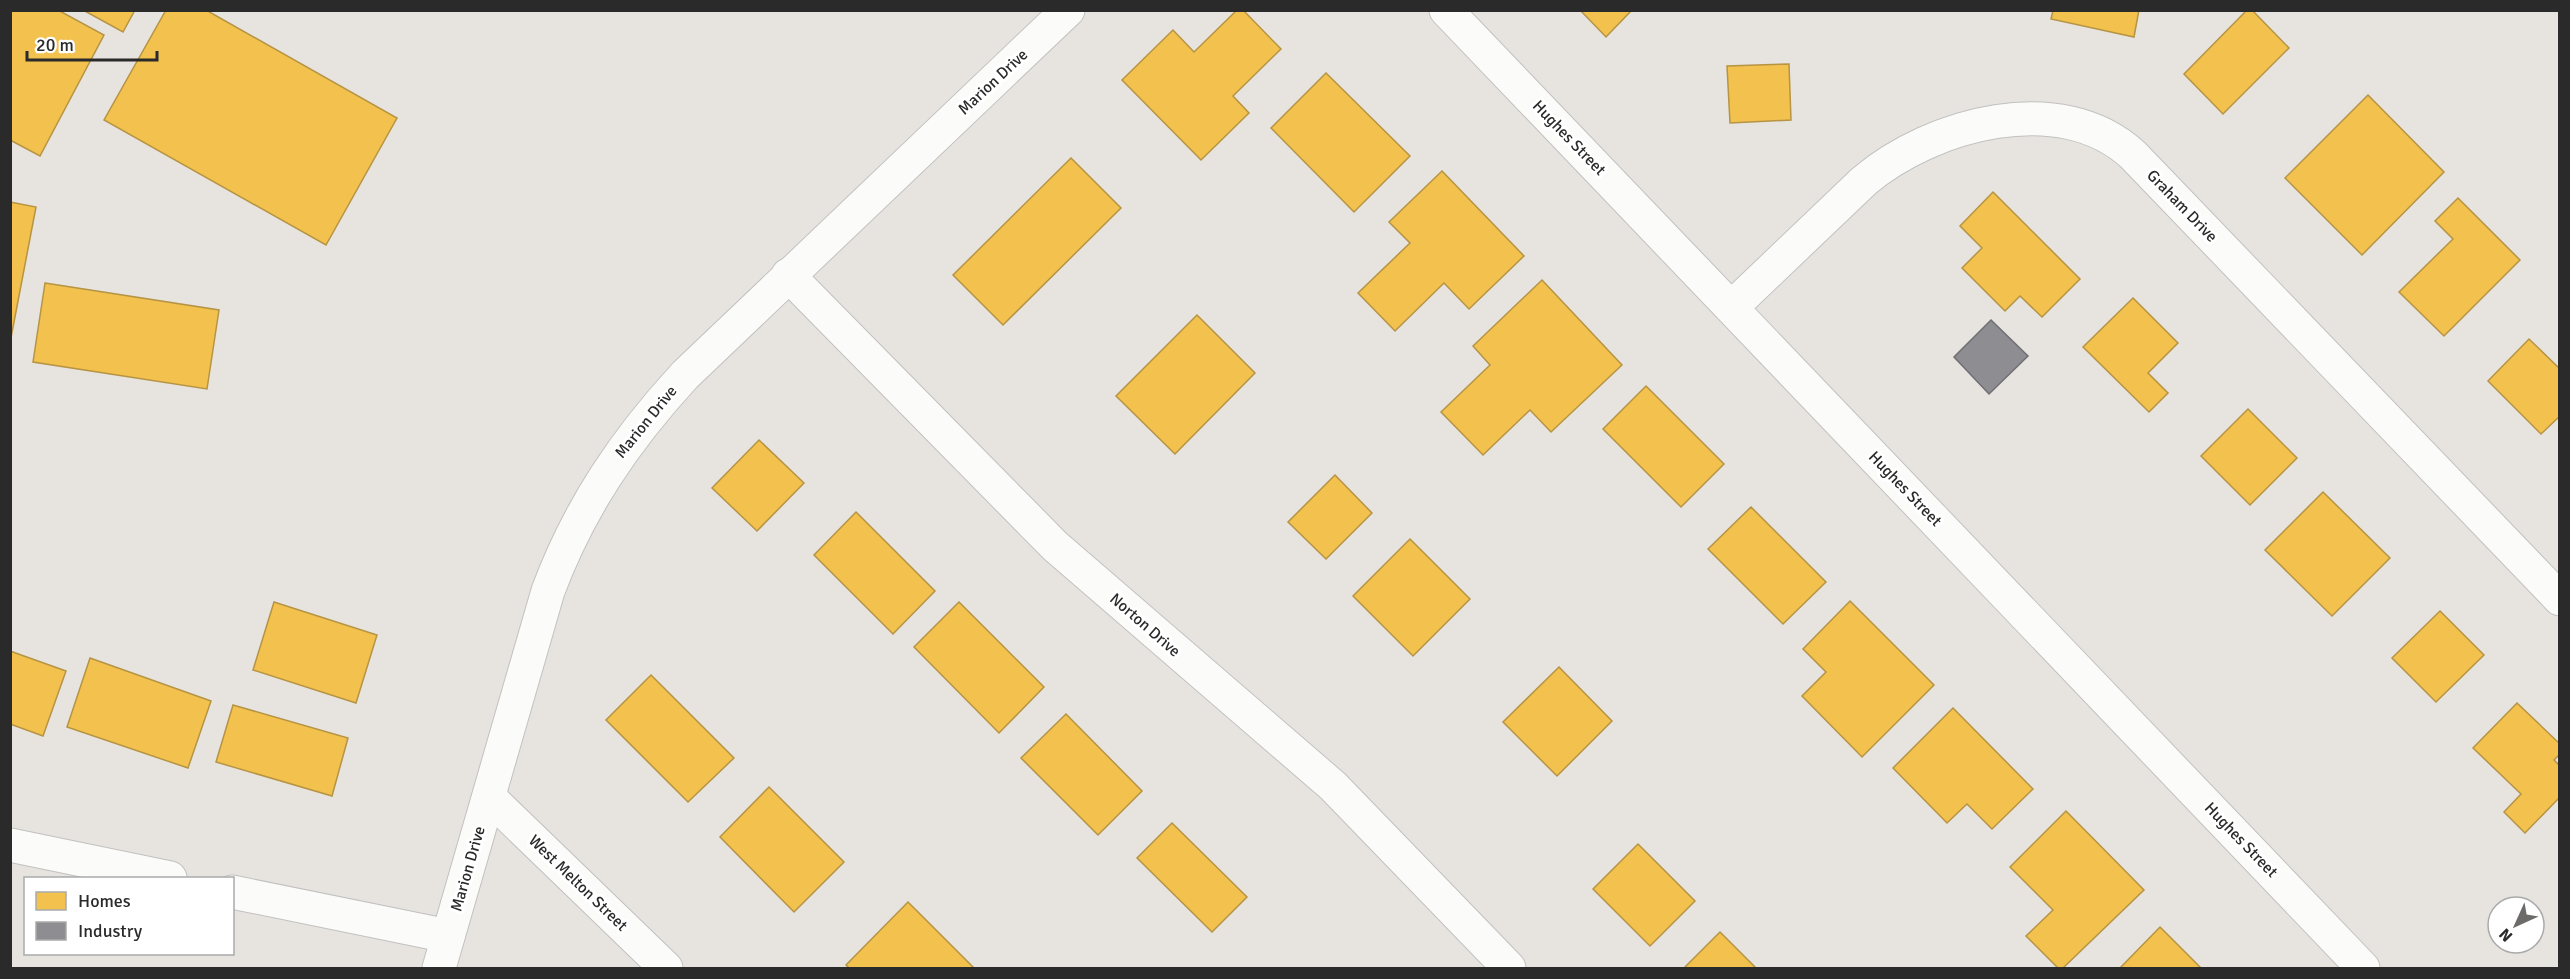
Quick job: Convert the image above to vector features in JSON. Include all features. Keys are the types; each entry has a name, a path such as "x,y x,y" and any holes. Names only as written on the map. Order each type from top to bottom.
{"street":[{"name":"Marion Drive","path":"439,969 548,591 562,553 598,484 619,453 662,400 788,275 1068,10"},
{"name":"Hughes Street","path":"1446,10 2363,969"},
{"name":"Graham Drive","path":"1732,307 1864,181 1882,166 1916,145 1962,128 2011,120 2036,120 2080,126 2100,132 2120,142 2133,155 2559,600"},
{"name":"Norton Drive","path":"788,275 1048,540 1333,786 1509,969"},
{"name":"West Melton Street","path":"489,797 666,969"},
{"path":"10,845 161,877"},
{"path":"234,892 448,936"}],"building: Homes":[{"path":"10,10 58,10 104,35 40,156 10,140"},
{"path":"83,10 135,10 123,32"},
{"path":"166,10 206,10 397,118 326,245 104,120"},
{"path":"1237,10 1243,10 1281,49 1233,96 1249,113 1201,160 1122,80 1173,30 1194,52"},
{"path":"1580,10 1632,10 1606,37"},
{"path":"2053,10 2139,10 2134,37 2051,19"},
{"path":"2247,10 2252,10 2289,48 2223,114 2184,74"},
{"path":"1789,64 1791,120 1730,123 1727,66"},
{"path":"1326,73 1410,156 1354,212 1271,128"},
{"path":"2368,95 2444,172 2362,255 2285,178"},
{"path":"1071,158 1121,208 1003,325 953,275"},
{"path":"1442,171 1524,256 1469,309 1444,283 1395,331 1358,293 1410,243 1389,222"},
{"path":"1993,192 2080,279 2042,317 2020,296 2005,311 1962,268 1982,248 1960,226"},
{"path":"2458,198 2520,260 2444,336 2399,292 2453,239 2435,221"},
{"path":"10,202 36,207 10,343"},
{"path":"1542,280 1622,365 1551,432 1530,410 1483,455 1441,412 1490,365 1473,346"},
{"path":"45,283 219,310 207,389 33,362"},
{"path":"2133,298 2178,343 2148,373 2168,393 2149,412 2083,347"},
{"path":"1197,315 1255,373 1175,454 1116,396"},
{"path":"2529,339 2560,369 2560,416 2541,434 2488,381"},
{"path":"1646,386 1724,464 1681,507 1603,429"},
{"path":"2248,409 2297,458 2250,505 2201,456"},
{"path":"759,440 804,483 757,531 712,488"},
{"path":"1335,475 1372,513 1326,559 1288,522"},
{"path":"2323,492 2390,558 2332,616 2265,550"},
{"path":"1751,507 1826,582 1783,624 1708,549"},
{"path":"856,512 935,591 893,634 814,555"},
{"path":"1410,539 1470,599 1413,656 1353,596"},
{"path":"1850,601 1934,685 1862,757 1802,696 1826,672 1803,649"},
{"path":"274,602 377,635 356,703 253,670"},
{"path":"959,602 1044,687 999,733 914,647"},
{"path":"2440,611 2484,655 2436,702 2392,658"},
{"path":"10,651 66,671 43,736 10,724"},
{"path":"90,658 211,701 188,768 67,727"},
{"path":"1559,667 1612,721 1557,776 1503,722"},
{"path":"651,675 734,758 688,802 606,720"},
{"path":"2517,703 2560,744 2560,754 2554,760 2560,766 2560,797 2525,833 2504,812 2521,794 2473,748"},
{"path":"233,705 348,738 332,796 216,762"},
{"path":"1953,708 2033,789 1992,829 1967,804 1947,823 1893,768"},
{"path":"1066,714 1142,791 1098,835 1021,758"},
{"path":"769,787 844,862 794,912 720,837"},
{"path":"2066,811 2144,890 2063,968 2058,968 2026,936 2053,910 2010,867"},
{"path":"1172,823 1247,897 1212,932 1137,858"},
{"path":"1638,844 1695,901 1650,946 1593,889"},
{"path":"908,902 974,968 849,968 846,965"},
{"path":"2160,927 2201,968 2120,968"},
{"path":"1720,932 1756,968 1684,968"}],"building: Industry":[{"path":"1991,320 2028,356 1989,394 1954,357"}]}
